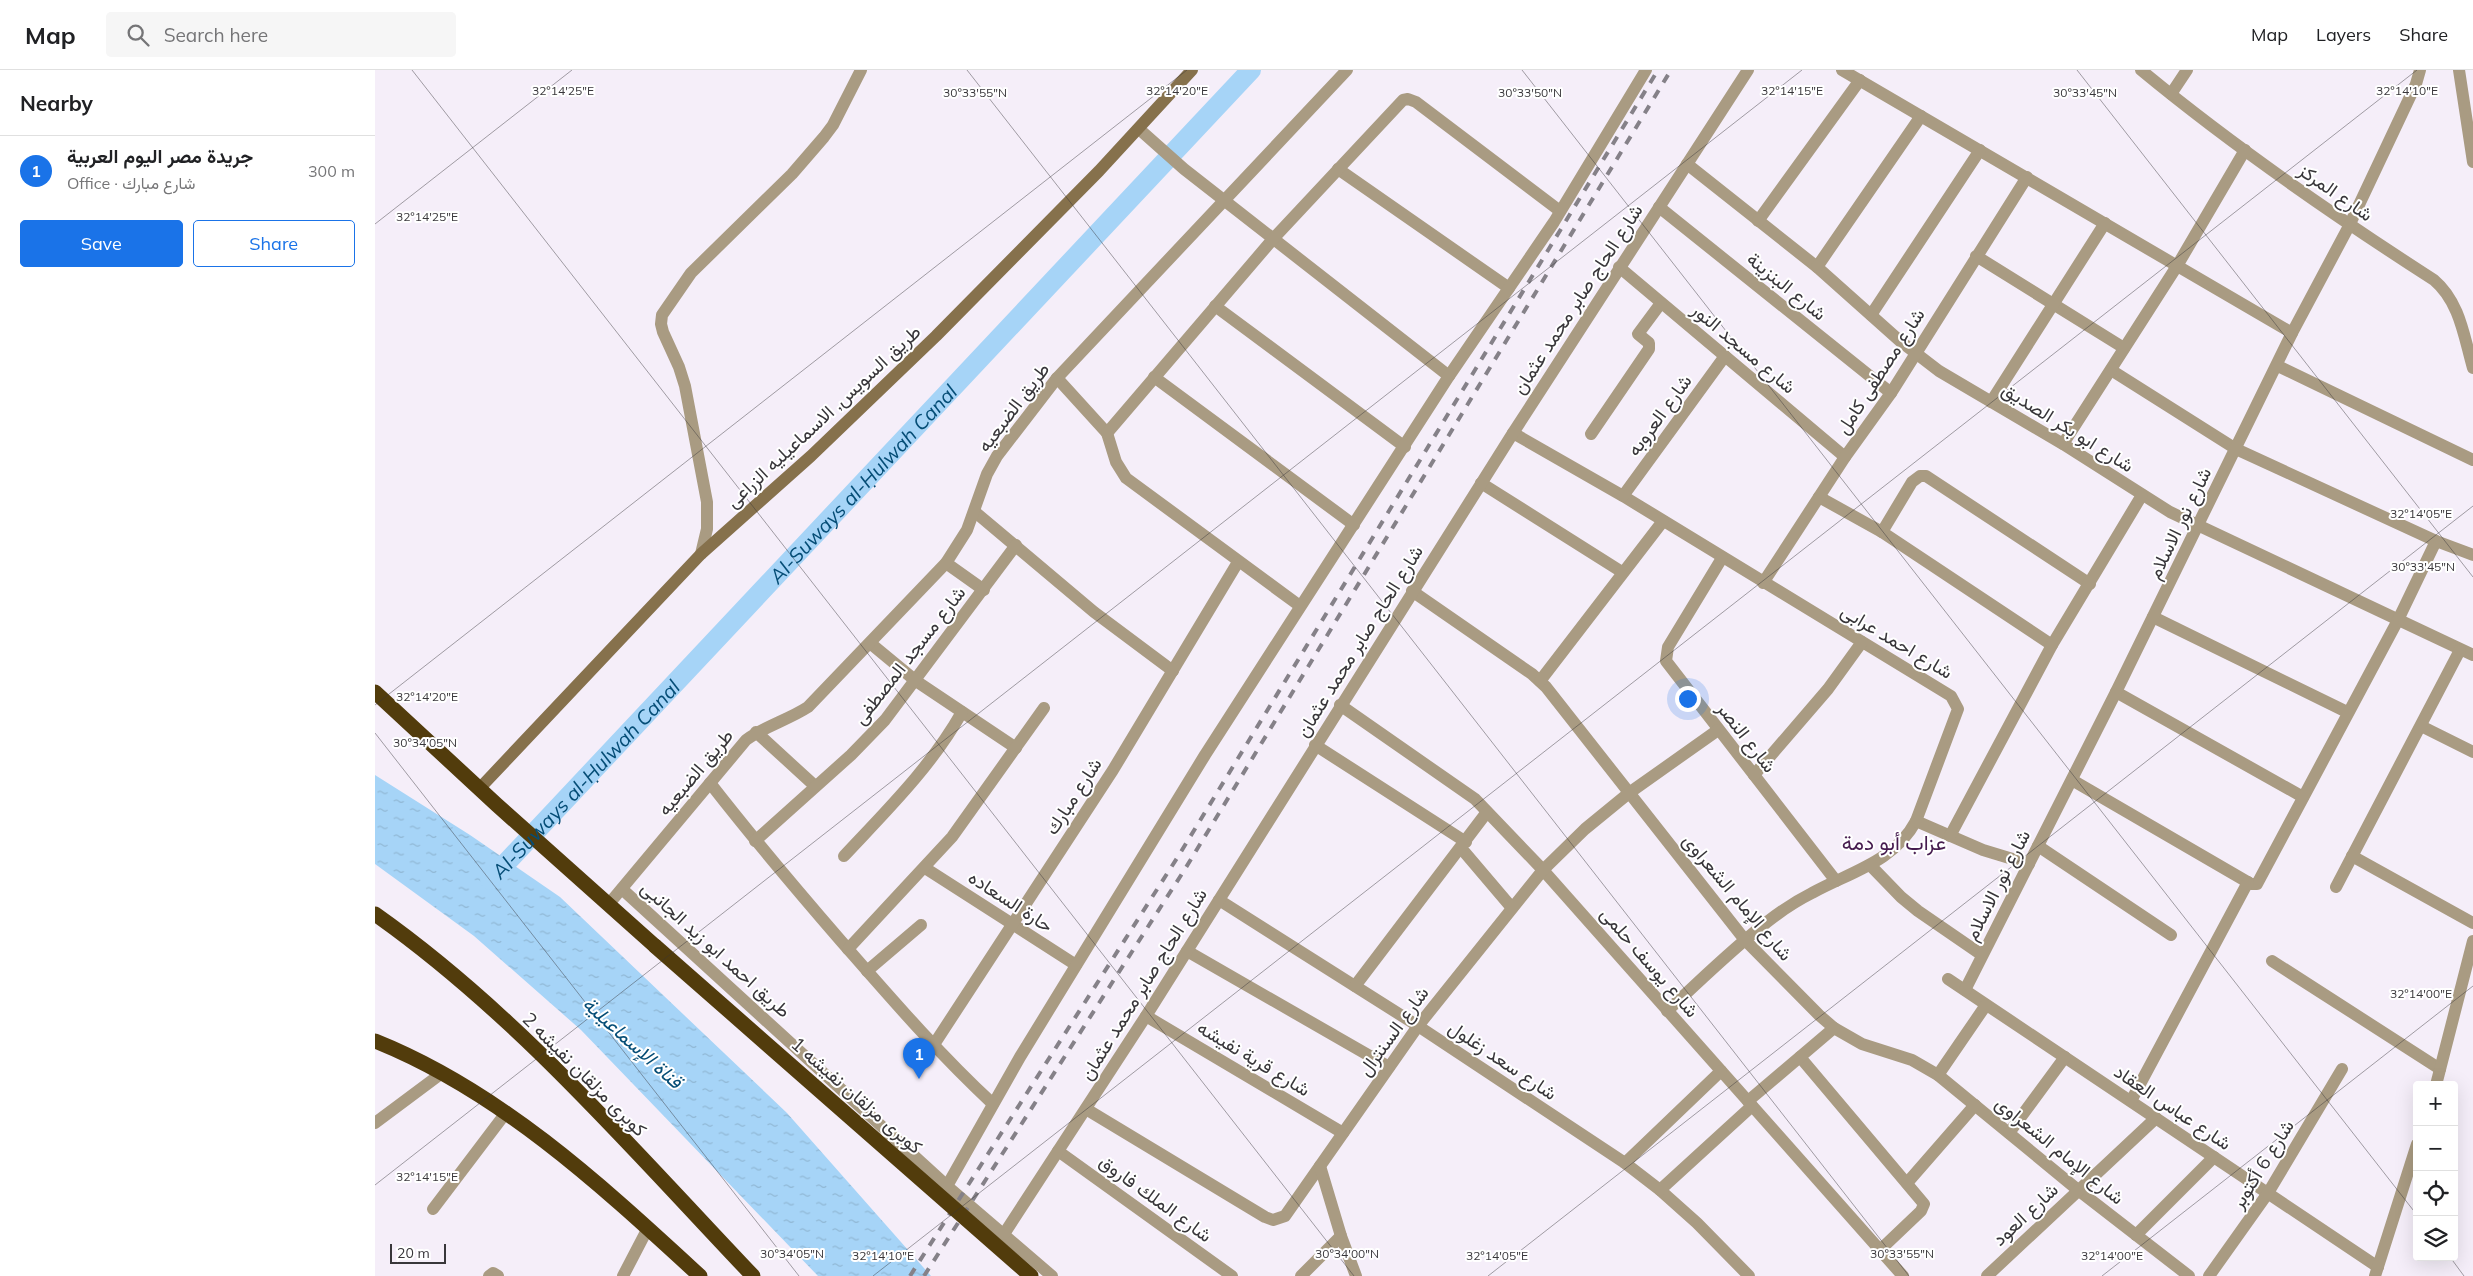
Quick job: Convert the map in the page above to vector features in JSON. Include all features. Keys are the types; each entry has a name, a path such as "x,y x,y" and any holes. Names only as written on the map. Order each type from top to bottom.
{"highway":[{"name":"كوبرى مزلقان نفيشه 1","path":"375,692 583,883 1031,1276"},
{"name":"كوبرى مزلقان نفيشه 2","path":"375,914 424,949 487,1003 549,1063 753,1276"},
{"path":"375,1041 409,1054 505,1114 600,1185 700,1276"}],"main road":[{"name":"طريق السويس, الاسماعيليه الزراعى","path":"480,788 701,554 811,456 937,336 1139,129 1192,70"}],"street":[{"path":"701,554 707,528 707,502 685,386 679,367 663,332 661,324 662,315 691,273 792,174 824,137 833,125 861,70"},
{"name":"طريق الضبعيه","path":"608,905 746,740 756,732 791,718 808,708 945,563 962,539 997,456 1057,378 1223,199 1347,70"},
{"path":"947,1186 993,1104 1076,965 1205,755 1449,376 1560,212 1646,70"},
{"name":"شارع الحاج صابر محمد عثمان","path":"1004,1234 1146,1016 1513,432 1749,70"},
{"path":"1842,70 2292,333"},
{"name":"شارع المركز","path":"2141,70 2245,150 2349,226 2445,289 2458,314 2473,368"},
{"path":"2171,94 2187,70"},
{"name":"شارع نور الاسلام","path":"1965,990 2153,618 2278,366 2292,333 2349,226 2416,84 2420,70"},
{"path":"2459,70 2473,162"},
{"path":"1758,221 1860,80"},
{"path":"1107,433 1273,239 1400,103 1411,99 1560,212"},
{"path":"1817,268 1921,116"},
{"path":"1139,129 1184,169 1449,376"},
{"path":"1871,315 1980,150"},
{"path":"2063,444 2177,266 2245,150"},
{"name":"شارع ابو بكر الصديق","path":"1687,164 1817,268 1915,354 1939,371 2063,444 2142,495 2197,526 2473,655"},
{"path":"1338,169 1509,288"},
{"name":"شارع مصطفى كامل","path":"1763,583 1845,457 1891,393 2027,177"},
{"name":"شارع البنزينة","path":"1659,207 1891,393"},
{"path":"1991,402 2055,305 2105,223"},
{"path":"1976,256 2125,348"},
{"name":"شارع مسجد النور","path":"1619,268 1845,457"},
{"path":"1591,434 1649,349 1649,343 1638,334 1661,303"},
{"path":"1215,306 1405,447"},
{"name":"شارع العروبه","path":"1623,496 1725,356"},
{"path":"2278,366 2473,460"},
{"path":"2111,370 2236,449 2436,541 2473,554"},
{"path":"1155,377 1354,525"},
{"path":"1057,378 1107,433 1116,462 1127,478 1238,562 1300,606"},
{"name":"شارع احمد عرابى","path":"1513,432 1623,496 1951,696 1957,704 1958,714 1916,821 1909,833 1890,853 1871,865 1789,906 1745,940 1667,1010"},
{"path":"1881,532 1912,482 1920,476 1926,476 2090,584"},
{"path":"1481,483 1622,572"},
{"path":"1950,836 2052,645 2142,495"},
{"path":"1819,497 1881,532 2052,645"},
{"path":"975,512 1017,545 1094,612 1173,671"},
{"path":"1540,681 1663,521"},
{"path":"2072,780 2248,882 2254,885 2259,882 2347,712 2398,620 2436,541"},
{"name":"شارع مسجد المصطفى","path":"755,841 868,738 916,681 1017,545"},
{"name":"شارع النصر","path":"1722,558 1665,654 1669,666 1837,881"},
{"name":"شارع مبارك","path":"933,1046 1113,770 1238,562"},
{"path":"945,563 984,590"},
{"name":"شارع الإمام الشعراوى","path":"1412,591 1540,681 1745,940 1806,1003 1834,1028 1861,1044 1912,1060 1938,1076 2078,1190 2189,1276"},
{"path":"2153,618 2347,712"},
{"path":"1753,775 1828,689 1862,642"},
{"path":"870,643 916,681 1016,748"},
{"path":"2336,887 2460,650"},
{"path":"2116,692 2303,797"},
{"name":"شارع يوسف حلمى","path":"1340,705 1475,800 1487,812 1543,870 1903,1276"},
{"path":"848,949 925,868 974,807 1044,708"},
{"path":"844,856 923,771 962,712"},
{"path":"2421,726 2473,752"},
{"name":"شارع السنترال","path":"1086,1109 1273,1220 1285,1216 1418,1026 1543,870 1585,829 1629,793 1718,730"},
{"path":"756,732 815,786"},
{"path":"1315,746 1463,845 1512,908"},
{"path":"709,783 755,841 933,1046 993,1104"},
{"path":"1355,986 1487,812"},
{"path":"1916,821 1983,850 2029,864"},
{"path":"2038,846 2171,935"},
{"path":"2352,856 2473,923"},
{"path":"1871,865 1918,912 1982,954"},
{"name":"حارة السعاده","path":"925,868 1076,965"},
{"path":"2131,1101 2248,882"},
{"name":"طريق احمد ابو زيد الجانبى","path":"622,889 947,1186 1052,1276"},
{"name":"شارع سعد زغلول","path":"1219,900 1418,1026 1625,1163 1660,1190 1697,1223 1749,1276"},
{"path":"867,971 921,925"},
{"path":"2437,1081 2473,941"},
{"path":"1187,951 1389,1067"},
{"path":"2272,961 2441,1069"},
{"name":"شارع عباس العقاد","path":"1948,979 2268,1193 2377,1274"},
{"path":"1938,1076 1986,1005"},
{"name":"شارع قرية نفيشه","path":"1146,1016 1343,1133"},
{"path":"1660,1190 1800,1056 1834,1028"},
{"path":"1800,1056 1922,1200 1923,1208 1880,1250"},
{"path":"2009,1133 2065,1057"},
{"name":"شارع 6 أكتوبر","path":"2209,1276 2268,1193 2342,1069"},
{"path":"1625,1163 1721,1071"},
{"path":"375,1123 442,1073"},
{"path":"1907,1183 1975,1105"},
{"path":"433,1209 505,1114"},
{"name":"شارع العود","path":"1987,1276 2156,1118"},
{"name":"شارع الملك فاروق","path":"1058,1151 1231,1276"},
{"path":"2135,1235 2213,1157"},
{"path":"2377,1274 2413,1157"},
{"path":"1320,1166 1341,1236 1356,1276"},
{"path":"623,1276 648,1228"},
{"path":"1301,1276 1341,1236"},
{"path":"489,1276 493,1273 498,1276"}],"water":[{"name":"قناة الإسماعيلية","path":"375,775 470,835 560,897 787,1113 931,1276 818,1276 581,1030 474,936 375,864"}],"waterway":[{"name":"Al-Suways al-Ḥulwah Canal","path":"490,880 1251,70"}],"railway":[{"path":"910,1276 1179,855 1658,70"},
{"path":"924,1276 1185,869 1671,70"}],"place":[{"name":"جريدة مصر اليوم العربية","path":"919,1079"}],"district":[{"name":"عزاب أبو دمة","path":"1894,842"}]}
